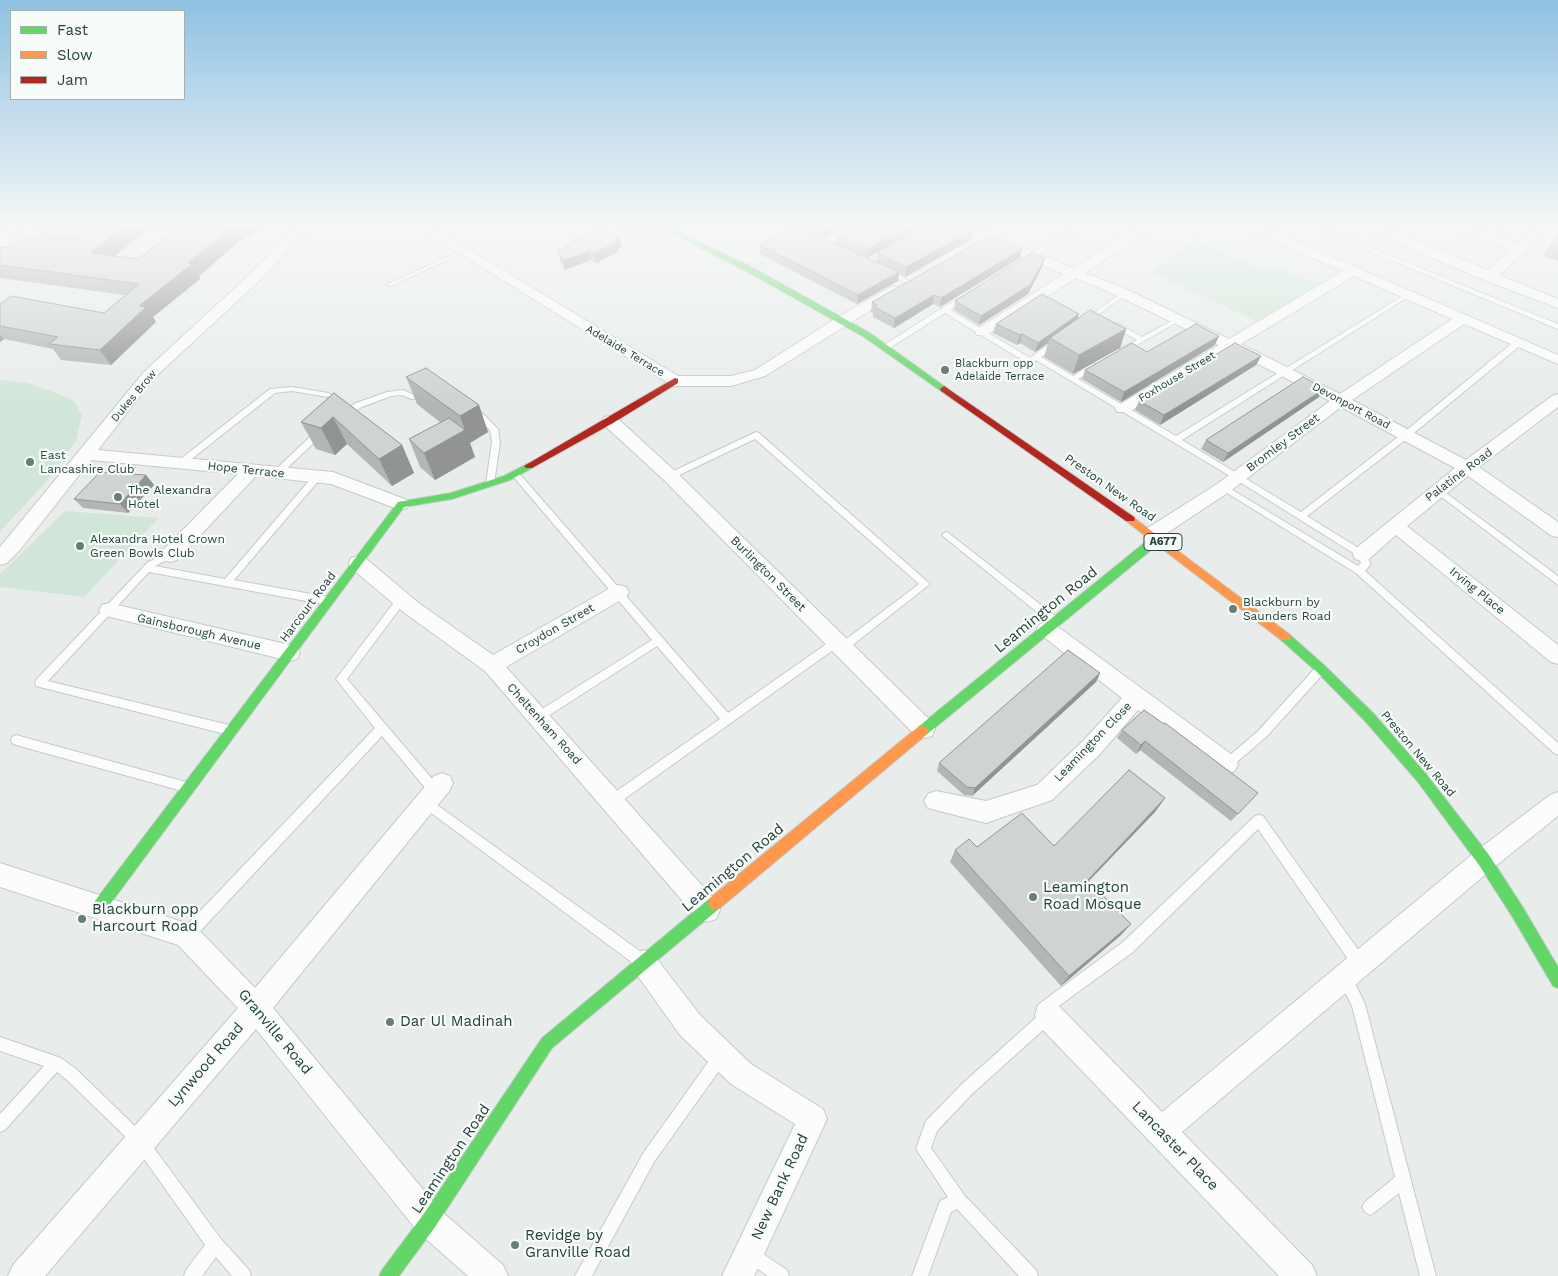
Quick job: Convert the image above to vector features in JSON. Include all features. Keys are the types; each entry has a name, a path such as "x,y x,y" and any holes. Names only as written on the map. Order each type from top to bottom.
{"main road":[{"name":"Preston New Road","path":"779,286 842,320 885,347 1155,536 1272,626 1321,669 1370,718 1422,778 1484,860 1517,911 1558,981"},
{"name":"Adelaide Terrace","path":"610,421 675,381"},
{"path":"402,504 452,496 490,484 515,474 610,421"},
{"name":"Harcourt Road","path":"100,906 402,504"},
{"name":"Leamington Road","path":"388,1276 429,1221 546,1044 1051,625 1155,536"}],"street":[{"name":"Dukes Brow","path":"0,558 14,546 149,375 246,286"},
{"name":"Adelaide Terrace","path":"520,286 675,381 731,381 760,373 842,320 904,286"},
{"path":"982,332 1055,286"},
{"name":"Devonport Road","path":"1104,286 1179,319 1287,372 1468,468 1558,531"},
{"name":"Foxhouse Street","path":"1123,409 1328,286"},
{"path":"1386,286 1556,356"},
{"path":"1511,286 1558,304"},
{"name":"Bromley Street","path":"1155,536 1341,400 1463,318"},
{"name":"Palatine Road","path":"1361,563 1396,526 1438,490 1554,409"},
{"name":"Burlington Street","path":"610,421 670,476 924,729"},
{"name":"Hope Terrace","path":"86,454 333,478 402,504"},
{"path":"170,555 252,470"},
{"name":"Irving Place","path":"1396,526 1558,656"},
{"name":"Cheltenham Road","path":"358,563 401,600 492,666 707,910"},
{"name":"Croydon Street","path":"492,666 619,592"},
{"name":"Gainsborough Avenue","path":"108,610 290,653"},
{"name":"Leamington Close","path":"1051,625 1136,697 1227,764"},
{"name":"Leamington Close","path":"936,801 986,812 1044,793 1092,747 1136,697"},
{"name":"Lynwood Road","path":"24,1276 256,1008 435,792"},
{"path":"1161,1131 1484,860 1558,802"},
{"name":"Granville Road","path":"2,878 100,906 186,935 256,1008 429,1221 492,1276"},
{"name":"New Bank Road","path":"644,963 690,1025 742,1074 812,1118 744,1264"},
{"name":"Lancaster Place","path":"1046,1012 1301,1276"}],"lane":[{"path":"1457,286 1558,327"},
{"path":"885,347 976,290"},
{"path":"1080,326 1124,294"},
{"path":"1176,440 1408,295"},
{"path":"944,310 1030,361 1065,336"},
{"path":"1094,315 1142,340"},
{"path":"1116,354 1179,319"},
{"path":"1301,516 1406,435 1519,342"},
{"path":"1036,357 1301,516 1361,563 1558,750"},
{"path":"1073,379 1099,364"},
{"path":"181,463 273,391 292,389 328,395"},
{"path":"332,420 359,405 390,394 403,392 411,397 437,390"},
{"path":"468,406 494,429 496,442 490,484"},
{"path":"277,473 326,427"},
{"path":"612,801 727,720 839,646 925,584 756,435 670,476"},
{"path":"515,474 619,592 727,720"},
{"path":"228,582 317,477"},
{"path":"1223,488 1361,563"},
{"path":"1438,490 1558,581"},
{"path":"947,535 1051,625"},
{"path":"170,555 151,564 40,683 232,731"},
{"path":"147,568 329,601"},
{"path":"401,600 341,679 435,792 644,963"},
{"path":"538,717 659,640"},
{"path":"1227,764 1262,734 1321,669"},
{"path":"186,935 382,728"},
{"path":"16,740 189,788"},
{"path":"1030,1276 960,1200 924,1149 931,1126 966,1089 1046,1012 1128,947 1259,820 1352,971 1358,1004 1428,1276"},
{"path":"0,1044 56,1063 71,1074 140,1141 215,1246 243,1276"},
{"path":"583,1276 649,1157 722,1055"},
{"path":"0,1125 56,1063"},
{"path":"1370,1207 1403,1180"},
{"path":"920,1276 946,1206 960,1200"},
{"path":"192,1276 215,1246"},
{"path":"744,1264 781,1276"}],"green space":[{"path":"1179,286 1317,286 1258,322"},
{"name":"East Lancashire Club","path":"0,380 27,383 51,391 74,401 82,415 76,441 45,483 0,532"},
{"name":"Alexandra Hotel Crown Green Bowls Club","path":"65,511 159,518 84,597 0,587 0,574"}],"building":[{"path":"137,286 165,286 139,306 146,307 100,350 49,344 58,337 0,326 0,304 11,296 104,313"},
{"path":"839,286 875,286 858,295"},
{"path":"901,286 962,286 941,298 934,295 895,318 874,307 877,305 872,302"},
{"path":"979,286 1029,286 981,316 955,301"},
{"path":"1042,294 1079,314 1038,343 1022,334 1020,335 996,324"},
{"path":"1090,310 1126,329 1079,355 1050,338"},
{"path":"1196,324 1219,336 1124,392 1085,370 1132,343 1147,352"},
{"path":"1235,343 1261,356 1164,415 1139,401"},
{"path":"426,368 479,405 460,416 406,377"},
{"path":"1303,377 1325,388 1228,453 1206,440"},
{"path":"334,393 402,445 379,459 333,417 321,428 301,422"},
{"path":"449,418 465,430 424,453 409,439"},
{"path":"100,472 146,475 120,504 74,499"},
{"path":"1068,650 1100,673 975,788 967,787 939,763"},
{"path":"1144,710 1165,723 1258,793 1238,814 1145,741 1141,745 1122,730"},
{"path":"1129,770 1165,798 1088,880 1131,924 1069,976 955,850 969,839 977,847 1022,813 1054,846"}],"traffic: fast":[{"path":"778,286 867,335 944,389"},
{"path":"100,906 401,504 452,496 507,478 529,466"},
{"path":"922,731 1158,538"},
{"path":"1285,637 1321,669 1370,718 1422,778 1484,860 1517,911 1558,981"},
{"path":"388,1276 429,1221 547,1043 715,903"}],"traffic: slow":[{"path":"1130,519 1285,637"},
{"path":"715,903 922,731"}],"traffic: jam":[{"path":"529,466 610,421 675,381"},
{"path":"944,389 1130,519"}],"place":[{"name":"Blackburn opp Adelaide Terrace","path":"945,370"},
{"name":"East Lancashire Club","path":"30,462"},
{"name":"The Alexandra Hotel","path":"118,497"},
{"name":"Alexandra Hotel Crown Green Bowls Club","path":"80,546"},
{"name":"Blackburn by Saunders Road","path":"1233,609"},
{"name":"Leamington Road Mosque","path":"1033,897"},
{"name":"Blackburn opp Harcourt Road","path":"82,919"},
{"name":"Dar Ul Madinah","path":"390,1022"},
{"name":"Revidge by Granville Road","path":"515,1245"}]}
